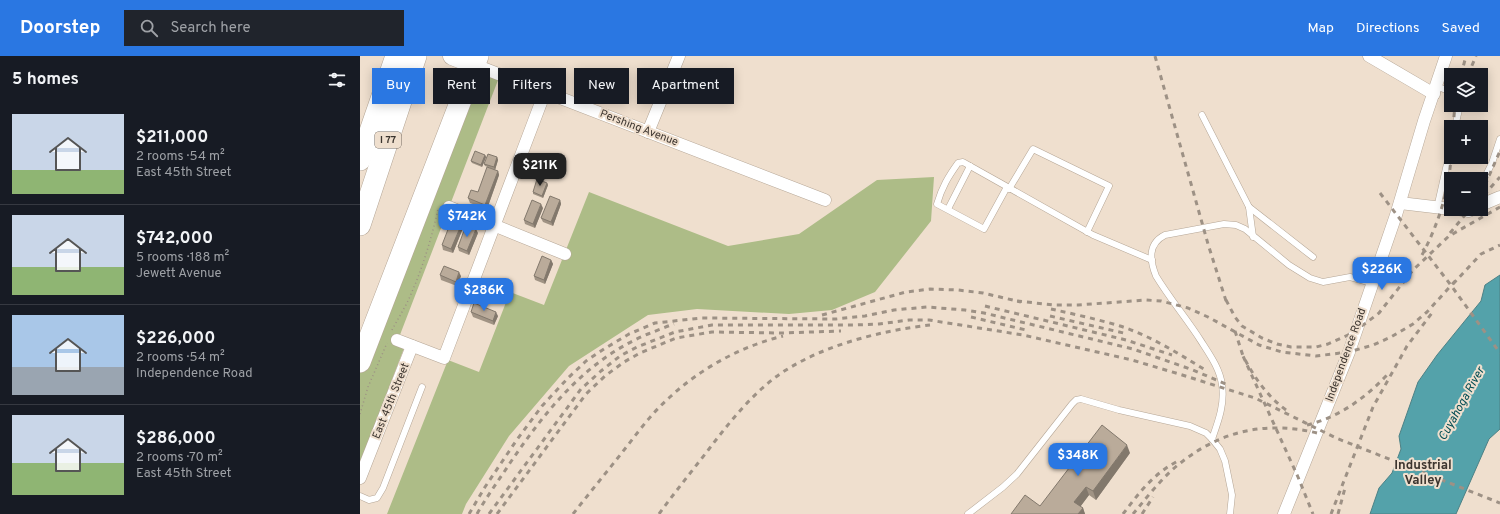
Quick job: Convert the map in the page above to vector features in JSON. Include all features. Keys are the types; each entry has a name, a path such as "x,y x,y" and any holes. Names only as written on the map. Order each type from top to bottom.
{"highway":[{"name":"I 77","path":"361,157 396,56"},
{"name":"I 77","path":"360,225 416,56"},
{"path":"360,362 477,60"}],"main road":[{"name":"Pershing Avenue","path":"452,56 477,60"}],"street":[{"path":"648,132 679,56"},
{"path":"1370,56 1435,90"},
{"name":"Independence Road","path":"1284,514 1349,352 1400,203 1424,120 1446,56"},
{"name":"Pershing Avenue","path":"477,60 498,70"},
{"name":"Pershing Avenue","path":"566,100 825,200"},
{"path":"393,337 444,358 541,104"},
{"path":"1488,202 1500,197"},
{"path":"1400,203 1444,208"},
{"path":"444,206 565,254"},
{"name":"East 45th Street","path":"360,478 412,346"}],"lane":[{"path":"1435,90 1444,91"},
{"path":"1202,114 1249,207 1254,237"},
{"path":"1488,172 1500,139"},
{"path":"1087,232 1109,186 1033,149 1008,188 984,228 937,204 942,187 958,163 963,162 1008,188 1087,232 1152,260"},
{"path":"1437,208 1447,164"},
{"path":"948,209 970,166"},
{"path":"1249,207 1313,257"},
{"path":"1212,439 1220,414 1222,385 1219,374 1209,353 1161,284 1153,268 1153,246 1159,238 1165,235 1231,224 1240,227 1300,273 1316,281 1323,282 1350,278 1372,283"},
{"path":"360,496 368,500 377,498 383,488 422,387"},
{"path":"968,514 981,502 1003,487 1016,474 1076,400 1086,399 1119,410 1190,426 1206,433 1220,449 1225,461 1232,495 1230,514"}],"path":[{"path":"360,414 373,374 393,337 444,206"}],"green space":[{"path":"475,65 482,68 474,68"},
{"path":"490,71 498,74 498,80 490,101"},
{"path":"460,104 489,104 398,340 406,343 360,463 360,362"},
{"path":"934,177 931,221 875,292 832,310 789,314 697,309 648,315 569,366 509,436 466,504 462,514 387,514 448,360 479,372 510,292 544,305 589,192 728,246 799,234 877,180"}],"water":[{"name":"Cuyahoga River","path":"1500,275 1500,429 1489,439 1456,514 1370,514 1379,488 1392,473 1401,449 1399,436 1418,382 1437,355 1481,301 1485,285"}],"building":[{"path":"475,151 485,155 481,165 471,161"},
{"path":"488,154 497,157 494,167 484,164"},
{"path":"487,167 498,171 485,205 468,198 471,190 478,192"},
{"path":"537,179 547,183 542,196 533,192"},
{"path":"550,196 560,200 551,222 541,218"},
{"path":"532,200 541,204 533,224 524,220"},
{"path":"452,219 462,223 451,249 442,245"},
{"path":"466,225 476,229 467,251 458,247"},
{"path":"542,256 551,260 544,280 534,276"},
{"path":"444,266 459,272 456,282 440,275"},
{"path":"474,303 496,312 493,321 471,312"},
{"path":"1102,425 1127,445 1093,491 1086,487 1074,502 1083,508 1078,514 1011,514 1025,495 1040,506"}],"railway":[{"path":"1155,56 1208,244 1227,304"},
{"path":"1463,68 1466,56"},
{"path":"1471,68 1476,56"},
{"path":"1454,112 1454,120"},
{"path":"1488,178 1500,151"},
{"path":"1422,255 1428,244 1442,208 1450,164"},
{"path":"1488,190 1500,177"},
{"path":"1380,193 1450,284 1500,353"},
{"path":"1226,300 1235,317 1242,326 1262,338 1277,344 1291,347 1316,347 1328,344 1348,335 1379,313 1413,270 1449,236 1500,207"},
{"path":"1450,233 1464,216"},
{"path":"1453,284 1481,254 1500,245"},
{"path":"1017,301 1054,305 1078,305 1146,300 1161,301 1188,308 1208,317 1259,345 1282,352 1316,356 1349,352 1373,345 1391,337 1413,324 1427,312 1457,279"},
{"path":"822,315 906,292 930,289 983,293 1021,302"},
{"path":"985,306 1126,340 1172,355"},
{"path":"469,514 516,441 542,406 568,378 586,361 604,349 629,334 655,323 702,318 836,319 865,316 894,310 927,307 965,310 984,313 1133,349 1193,370 1228,385"},
{"path":"1051,309 1103,321 1131,330 1165,346 1207,371"},
{"path":"1331,514 1373,407 1407,346 1432,313"},
{"path":"1050,316 1128,334"},
{"path":"971,317 1026,330"},
{"path":"489,514 581,389 620,356 637,347 675,332 712,325 854,325 879,324 909,320 929,320 1023,335 1132,360 1179,374 1255,398 1336,438 1500,503"},
{"path":"477,514 489,494 538,424 553,405 570,388 606,357 648,334 674,324"},
{"path":"659,514 731,421 747,403 773,379 790,368 827,349 889,331 930,325"},
{"path":"497,514 586,394 605,376 624,362 640,353 676,338 712,332 781,333 841,331"},
{"path":"1235,331 1243,356"},
{"path":"573,514 648,420 664,402 682,386 723,359 737,352 783,336"},
{"path":"1286,410 1279,405 1262,386 1243,356 1298,477 1313,514"},
{"path":"1307,425 1319,422 1350,406 1369,392 1387,375"},
{"path":"1133,514 1169,473 1198,450 1214,442 1230,435 1264,428 1299,429 1317,433"},
{"path":"1123,514 1154,478 1178,461"},
{"path":"1338,514 1345,488"},
{"path":"1142,514 1153,497"}],"district":[{"name":"Industrial Valley","path":"1423,474"}]}
